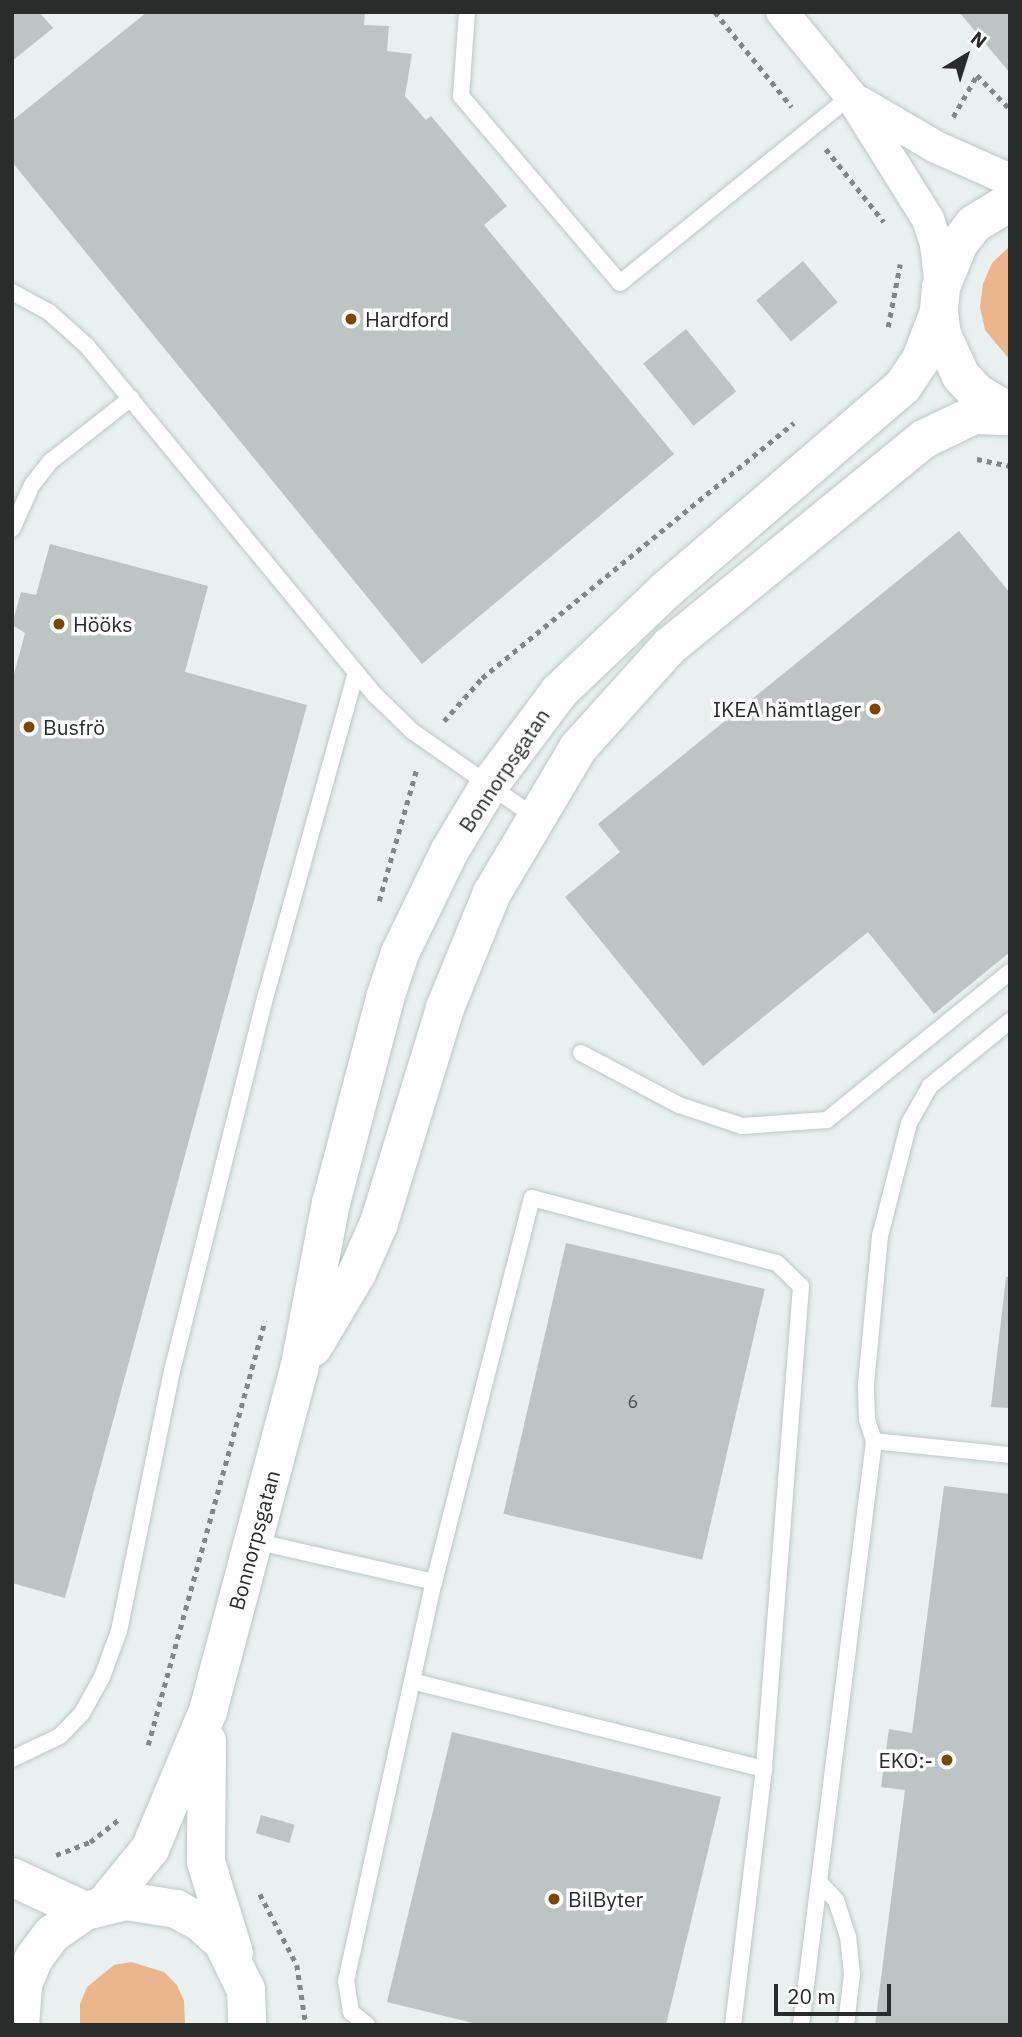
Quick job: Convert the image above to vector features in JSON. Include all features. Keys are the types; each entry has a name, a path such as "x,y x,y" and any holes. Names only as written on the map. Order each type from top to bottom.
{"street":[{"path":"782,12 851,96 928,219 936,244 942,335 961,376 976,393 1010,415"},
{"path":"851,96 936,147 1010,180"},
{"name":"Bonnorpsgatan","path":"18,1976 52,1934 95,1908 150,1849 208,1711 299,1370 331,1203 385,999 419,911 488,787 529,729 600,649 914,373 959,243 974,224 1010,202"},
{"name":"Bonnorpsgatan","path":"299,1370 357,1273 379,1223 471,941 535,817 585,739 670,646 924,439 951,423 974,415 1010,415"},
{"name":"Bonnorpsgatan","path":"208,1711 206,1862 246,1990 247,2025"},
{"path":"12,1877 95,1908 149,1902 176,1909 200,1922 223,1943 240,1970"},
{"path":"18,1976 20,2025"}],"lane":[{"path":"467,12 461,96 620,283 851,96"},
{"path":"12,292 69,328 131,398 356,673 412,731 488,787 535,817"},
{"path":"12,529 32,485 51,461 131,398"},
{"path":"12,1759 60,1735 82,1713 102,1677 119,1632 175,1357 266,995 356,673"},
{"path":"581,1053 678,1105 743,1126 827,1120 1010,972"},
{"path":"801,2025 874,1441 867,1419 866,1384 880,1236 909,1123 930,1086 1010,1021"},
{"path":"367,2025 351,2012 346,1981 415,1682 434,1582 532,1198 777,1263 801,1286 764,1769 733,2025"},
{"path":"874,1441 1010,1454"},
{"path":"254,1541 434,1582"},
{"path":"415,1682 764,1769"},
{"path":"819,1882 836,1900 848,1936 852,1974 846,2025"}],"path":[{"path":"715,12 890,229"},
{"path":"977,75 1010,109"},
{"path":"901,256 884,350 914,373"},
{"path":"951,423 964,449 976,458 1010,467"}],"shaded area":[{"path":"1010,246 1010,360 985,330 980,307 983,284 992,263"},
{"path":"131,1962 164,1972 177,1985 184,2001 185,2025 80,2025 80,2004 87,1987 114,1965"}],"building":[{"path":"12,12 39,12 53,28 12,61"},
{"name":"Hardford","path":"147,12 365,12 364,25 389,26 387,51 412,54 405,96 426,120 431,116 507,206 484,225 674,454 422,664 12,162 12,121"},
{"path":"959,12 1010,12 1010,73"},
{"path":"803,261 838,302 791,342 756,300"},
{"path":"686,329 736,391 694,426 643,364"},
{"name":"IKEA hämtlager","path":"959,531 1010,593 1010,952 934,1014 868,932 703,1066 565,897 620,852 598,824"},
{"path":"50,544 208,586 185,672 307,705 65,1598 12,1583 12,682 25,633 12,625 21,592 36,595"},
{"path":"566,1243 765,1289 702,1560 503,1514"},
{"path":"1006,1277 1010,1277 1010,1408 991,1407"},
{"name":"EKO:-","path":"944,1486 1010,1494 1010,2025 875,2025 905,1790 881,1787 889,1729 912,1733"},
{"name":"BilByter","path":"452,1732 721,1797 666,2025 481,2025 387,2002"},
{"path":"261,1815 295,1825 289,1843 256,1833"}],"place":[{"name":"Hardford","path":"351,319"},
{"name":"Hööks","path":"59,624"},
{"name":"IKEA hämtlager","path":"875,709"},
{"name":"Busfrö","path":"29,727"},
{"name":"EKO:-","path":"947,1760"},
{"name":"BilByter","path":"554,1899"}]}
